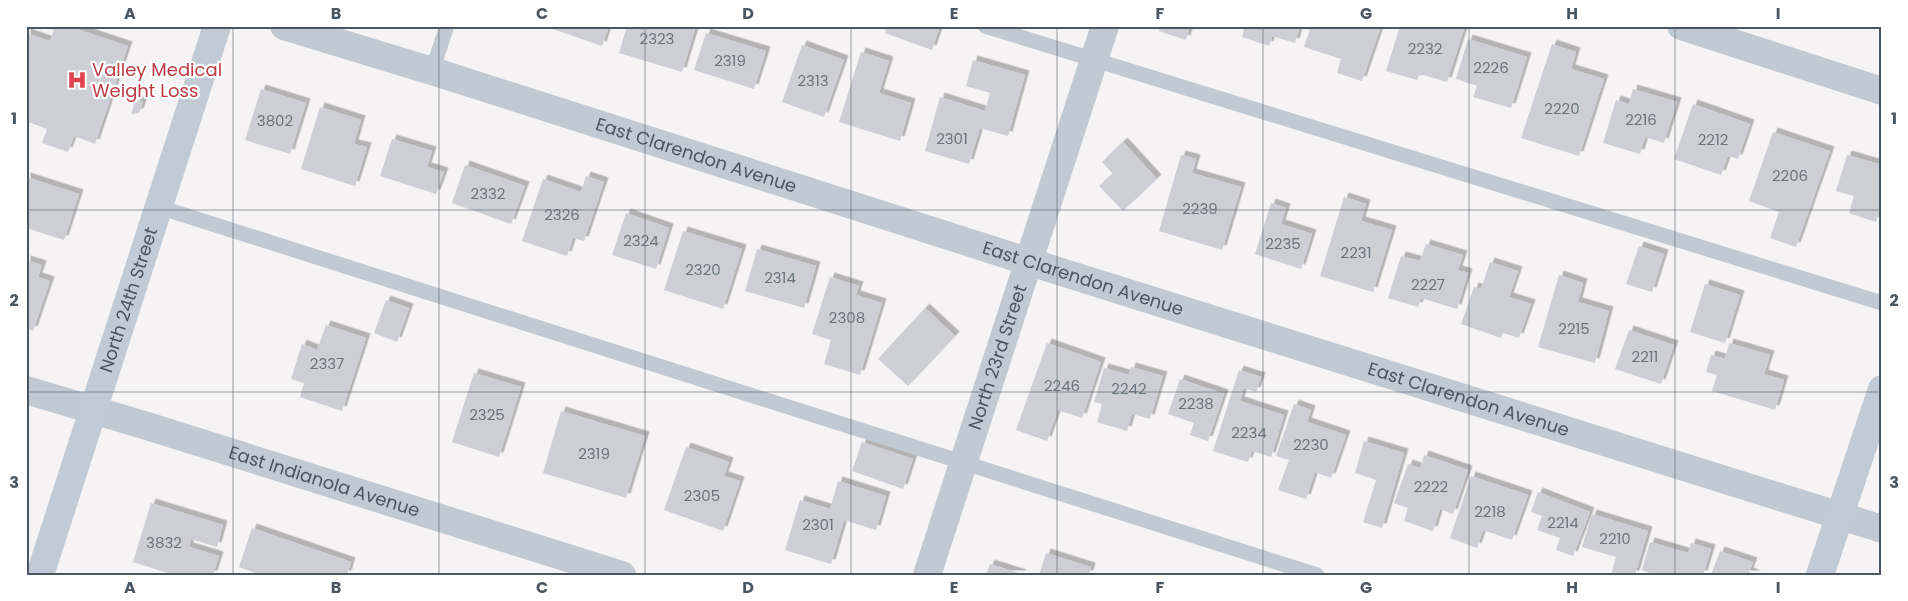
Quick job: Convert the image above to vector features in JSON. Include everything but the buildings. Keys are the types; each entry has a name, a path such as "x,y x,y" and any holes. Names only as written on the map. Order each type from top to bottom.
{"main road":[{"name":"North 24th Street","path":"40,575 217,26"},
{"path":"1820,575 1882,389"}],"street":[{"name":"East Clarendon Avenue","path":"284,26 432,71 1029,262 1882,529"},
{"name":"North 23rd Street","path":"927,575 1105,26"},
{"path":"1681,26 1882,91"},
{"name":"East Indianola Avenue","path":"26,390 622,575"}],"lane":[{"path":"432,71 447,26"},
{"path":"985,26 1882,303"},
{"path":"159,207 1318,575"}],"place":[{"name":"Valley Medical Weight Loss","path":"77,80"}]}
